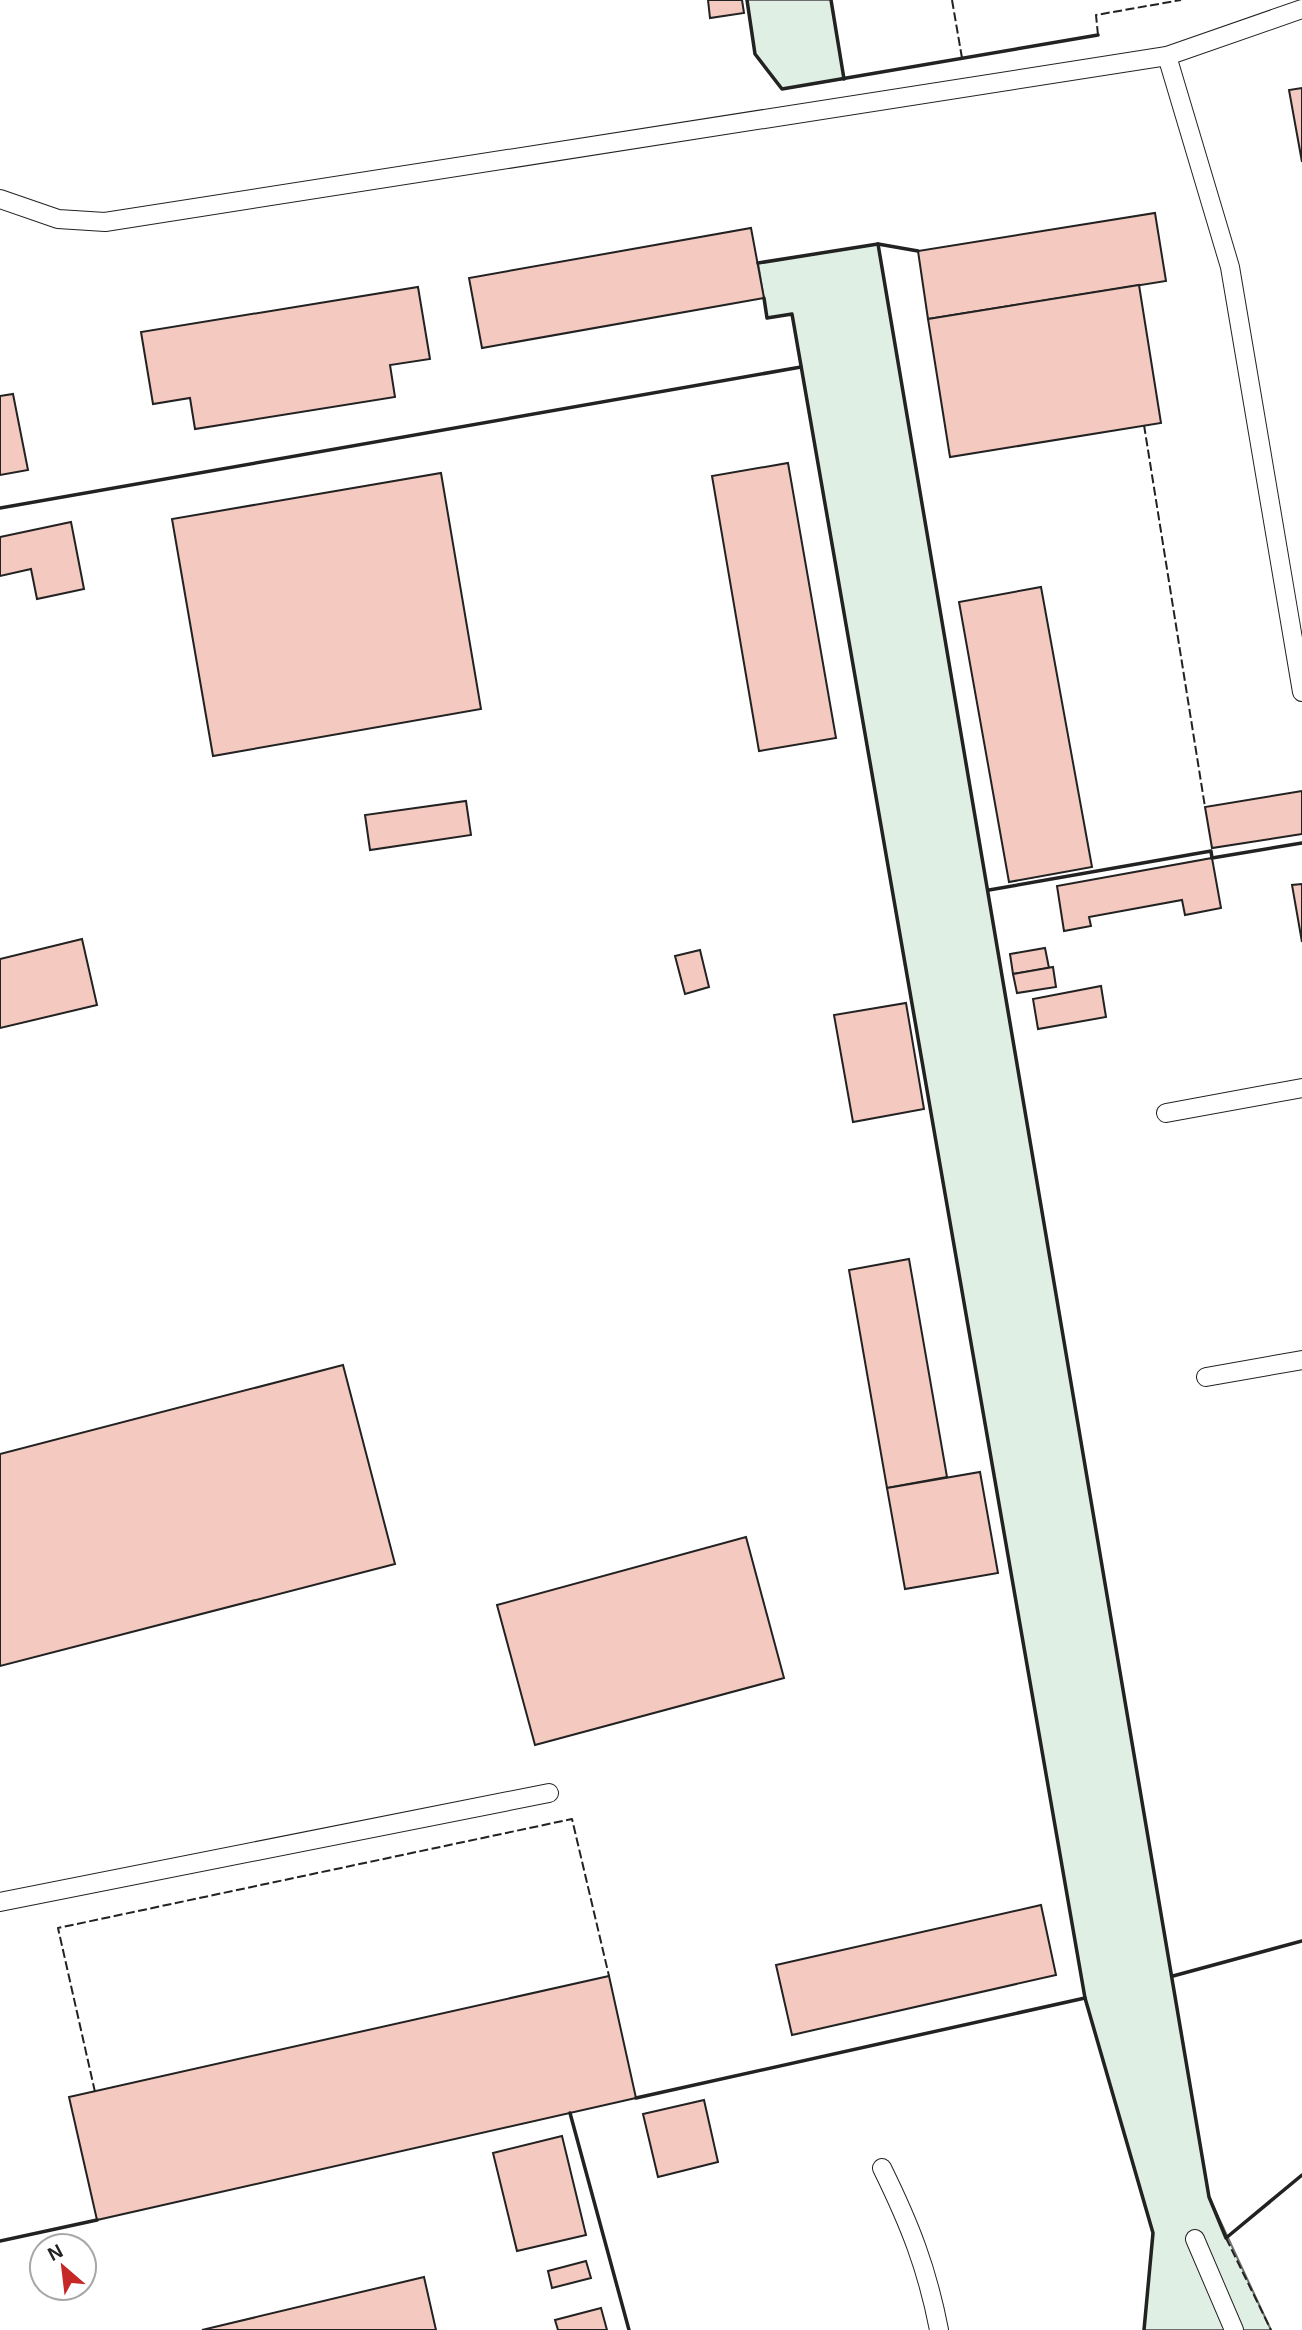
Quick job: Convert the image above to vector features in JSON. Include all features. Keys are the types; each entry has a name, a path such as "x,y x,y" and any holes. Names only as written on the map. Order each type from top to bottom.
{"lane":[{"path":"0,200 58,219 105,222 1167,56 1302,9"},
{"path":"1167,56 1230,267 1302,692"},
{"path":"1166,1113 1302,1088"},
{"path":"1206,1377 1302,1360"},
{"path":"0,1902 549,1793"},
{"path":"882,2168 914,2234 929,2281 939,2330"},
{"path":"1195,2239 1234,2330"}],"green space":[{"path":"747,0 831,0 844,79 782,89 755,54"},
{"path":"878,244 1209,2197 1271,2330 1144,2330 1153,2233 1085,1998 792,314 767,318 758,263"}],"building":[{"path":"708,0 742,0 744,13 710,18"},
{"path":"1302,88 1302,162 1289,90"},
{"path":"1155,213 1166,281 928,319 918,251"},
{"path":"751,228 764,298 482,348 469,278"},
{"path":"1139,285 1161,423 950,457 928,319"},
{"path":"418,287 430,359 390,365 395,397 195,429 190,398 153,404 141,332"},
{"path":"13,394 28,470 0,475 0,396"},
{"path":"788,463 836,738 759,751 712,476"},
{"path":"441,473 481,709 213,756 172,519"},
{"path":"71,522 84,589 37,599 31,569 0,576 0,537"},
{"path":"1041,587 1092,867 1009,882 959,602"},
{"path":"1302,791 1302,834 1212,848 1205,807"},
{"path":"466,801 471,835 370,850 365,815"},
{"path":"1212,858 1221,908 1185,915 1182,900 1089,917 1091,926 1064,931 1057,886"},
{"path":"1302,884 1302,942 1292,885"},
{"path":"82,939 97,1005 0,1028 0,959"},
{"path":"1045,948 1049,968 1013,974 1010,954"},
{"path":"700,950 709,987 685,994 675,956"},
{"path":"1053,967 1056,987 1017,993 1013,974"},
{"path":"1101,986 1106,1017 1038,1029 1033,999"},
{"path":"906,1003 924,1109 853,1122 834,1015"},
{"path":"909,1259 947,1477 887,1488 849,1270"},
{"path":"343,1365 395,1564 0,1666 0,1454"},
{"path":"980,1472 998,1573 905,1589 887,1488"},
{"path":"746,1537 784,1678 535,1745 497,1605"},
{"path":"1041,1905 1056,1975 792,2035 776,1965"},
{"path":"609,1976 636,2098 97,2220 69,2097"},
{"path":"704,2100 718,2162 658,2177 643,2114"},
{"path":"562,2136 586,2235 517,2251 493,2153"},
{"path":"586,2261 591,2278 552,2288 548,2271"},
{"path":"424,2277 436,2330 202,2330"},
{"path":"601,2308 607,2330 558,2330 555,2320"}],"fence":[{"path":"952,0 962,58"},
{"path":"1098,35 1096,15 1181,0"},
{"path":"1144,425 1205,807"},
{"path":"95,2092 58,1928 572,1819 609,1976"},
{"path":"1226,2238 1271,2330"}],"wall":[{"path":"747,0 755,54 782,89 1098,35"},
{"path":"831,0 844,79"},
{"path":"878,244 1209,2197 1226,2238 1302,2175"},
{"path":"758,263 878,244 918,251"},
{"path":"764,298 767,318 792,314 1085,1998 1153,2233 1144,2330"},
{"path":"0,508 801,367"},
{"path":"989,890 1211,851 1212,858 1302,843"},
{"path":"1173,1976 1302,1941"},
{"path":"636,2098 1085,1998"},
{"path":"570,2113 629,2330"},
{"path":"0,2241 97,2220"}]}
